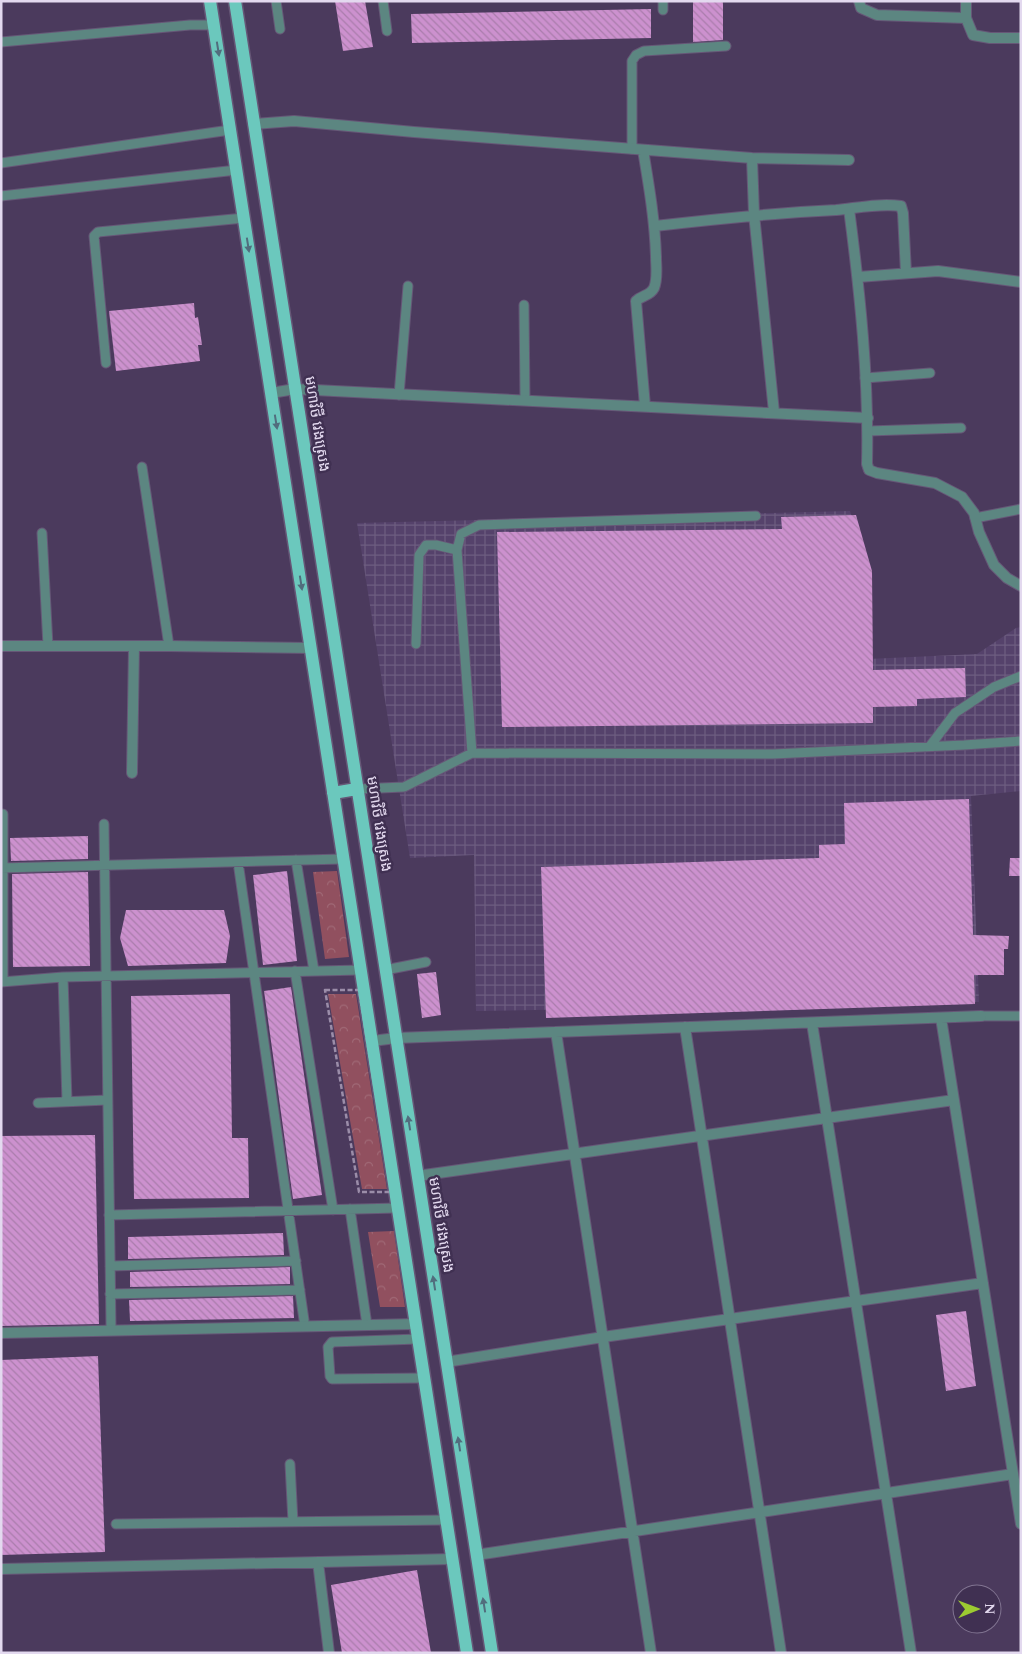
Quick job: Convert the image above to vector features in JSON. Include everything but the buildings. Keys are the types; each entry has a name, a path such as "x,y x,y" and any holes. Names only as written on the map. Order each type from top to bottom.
{"main road":[{"path":"210,1 467,1653"},
{"name":"មហាវិថី វេងស្រេង","path":"235,1 492,1653"},
{"path":"333,793 357,789"}],"street":[{"path":"859,1 861,8 877,15 966,18"},
{"path":"966,1 966,18 972,35 990,38 1021,38"},
{"path":"253,124 294,121 752,158 849,160"},
{"path":"643,150 655,226 656,272 654,288 648,295 640,296 636,301 645,406"},
{"path":"752,158 754,214 774,412"},
{"path":"655,226 754,214 849,209 890,204 901,206 906,273"},
{"path":"849,209 858,277 868,418 867,464 869,470 935,483 962,497 974,514 979,532 994,565 1007,578 1021,586"},
{"path":"858,277 938,271 1021,282"},
{"path":"271,393 295,389 868,418"},
{"path":"1,646 311,648"},
{"path":"132,773 134,646"},
{"path":"372,1041 396,1038 981,1016"},
{"path":"941,1018 1021,1524"},
{"path":"812,1022 911,1653"},
{"path":"685,1027 781,1653"},
{"path":"556,1032 651,1653"},
{"path":"417,1176 954,1100"},
{"path":"446,1362 603,1337 983,1283"},
{"path":"1,1333 416,1324"},
{"path":"476,1555 1013,1474"},
{"path":"1,1569 452,1559"},
{"path":"318,1562 329,1653"}],"lane":[{"path":"276,1 280,29"},
{"path":"382,1 387,31"},
{"path":"1,42 190,25 214,25"},
{"path":"632,149 631,74 632,61 636,55 644,51 726,46"},
{"path":"1,162 230,130"},
{"path":"1,196 237,170"},
{"path":"106,363 94,236 98,232 244,218"},
{"path":"399,395 408,286"},
{"path":"524,305 524,400"},
{"path":"865,378 930,373"},
{"path":"868,431 961,428"},
{"path":"142,467 169,646"},
{"path":"975,518 1021,509"},
{"path":"472,753 457,550 461,534 479,525 756,516"},
{"path":"42,533 48,646"},
{"path":"416,644 419,555 426,545 436,545 457,550"},
{"path":"930,746 955,713 994,687 1021,676"},
{"path":"357,789 404,787 472,753 773,754 1021,741"},
{"path":"3,814 2,981 63,977 361,970"},
{"path":"104,824 111,1327"},
{"path":"2,868 343,859"},
{"path":"296,860 314,971"},
{"path":"238,862 304,1320"},
{"path":"386,970 426,962"},
{"path":"295,972 333,1210"},
{"path":"63,977 67,1101"},
{"path":"981,1016 1021,1016"},
{"path":"38,1103 107,1100"},
{"path":"109,1215 398,1208"},
{"path":"350,1209 367,1325"},
{"path":"110,1266 296,1261"},
{"path":"110,1294 300,1290"},
{"path":"418,1339 332,1342 328,1347 330,1376 332,1379 424,1378"},
{"path":"290,1464 293,1522"},
{"path":"116,1524 446,1520"}],"path":[{"path":"325,990 359,990 374,1086 391,1192 359,1192 325,990"}],"shaded area":[{"path":"850,511 865,557 868,659 977,654 1016,628 1021,627 1021,791 971,796 979,1002 476,1011 474,855 410,858 357,523"}],"green space":[{"path":"337,871 349,957 325,959 313,872"},
{"path":"328,994 356,994 387,1189 362,1189"},
{"path":"394,1231 405,1307 380,1307 368,1232"}]}
